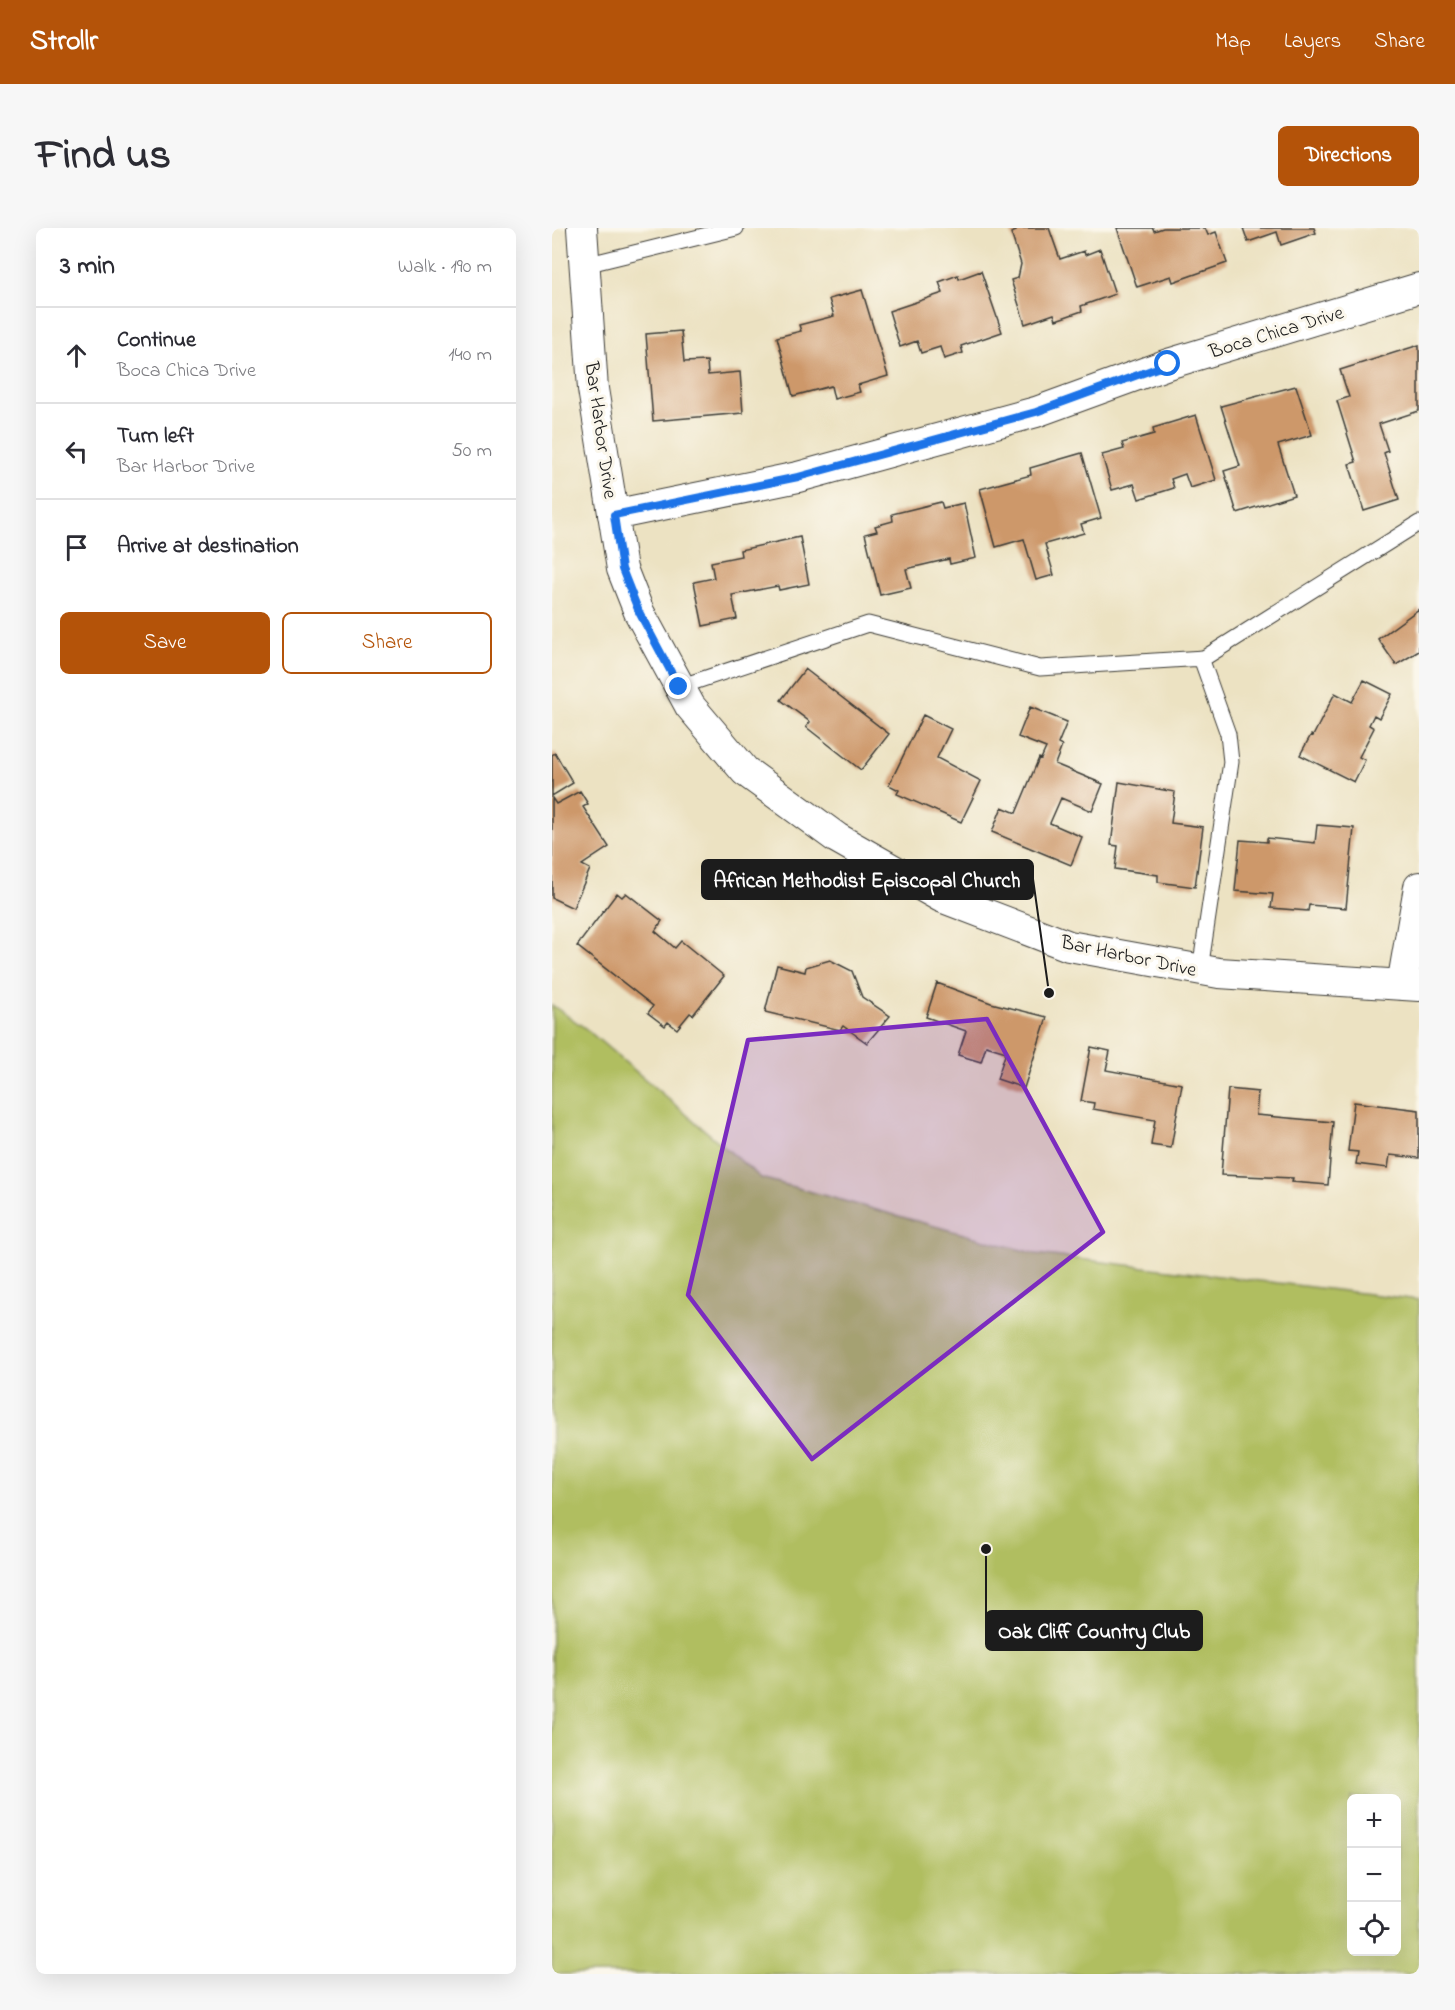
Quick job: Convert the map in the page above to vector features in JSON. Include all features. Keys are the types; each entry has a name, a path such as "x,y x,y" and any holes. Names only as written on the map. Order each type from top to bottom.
{"street":[{"name":"Bar Harbor Drive","path":"582,228 593,389 622,569 639,612 690,706 745,771 837,838 941,897 1069,946 1219,973 1411,985"},
{"name":"Boca Chica Drive","path":"614,515 798,477 1036,412 1168,364 1419,288"},
{"path":"1411,985 1419,887"}],"lane":[{"path":"585,265 736,228"},
{"path":"679,687 868,624 1040,668 1201,658 1419,523"},
{"path":"1200,970 1231,762 1228,734 1201,658"}],"highlighted area":[{"path":"987,1019 1103,1232 812,1459 688,1295 748,1040"}],"green space":[{"path":"552,1005 585,1028 761,1178 1036,1254 1419,1300 1419,1974 552,1974"}],"building":[{"path":"1015,228 1049,228 1060,259 1084,251 1085,255 1100,249 1115,294 1081,306 1082,311 1056,320 1054,314 1025,324 1011,280 1018,278 1021,264 1011,233 1016,231"},
{"path":"1117,228 1153,228 1154,231 1163,228 1205,228 1208,235 1216,232 1227,263 1173,282 1171,276 1137,287"},
{"path":"1243,228 1314,228 1316,233 1281,245 1277,232 1248,242"},
{"path":"981,271 1002,332 961,346 963,353 944,359 940,347 921,353 917,341 900,347 889,311 943,293 939,282 958,275 959,279"},
{"path":"862,290 888,376 858,385 860,392 834,399 831,386 793,396 777,337 801,331 799,325 834,316 829,299"},
{"path":"681,331 684,362 707,361 708,375 740,372 743,413 653,421 646,334"},
{"path":"1419,345 1419,411 1379,424 1388,451 1384,453 1399,500 1364,511 1349,464 1356,462 1337,401 1349,397 1340,370"},
{"path":"1296,386 1312,435 1278,445 1294,495 1237,513 1224,471 1240,466 1221,406"},
{"path":"1196,415 1216,480 1190,488 1185,474 1171,479 1174,488 1139,499 1134,484 1112,490 1102,455 1124,449 1122,443 1154,434 1153,428"},
{"path":"1082,453 1101,518 1081,524 1084,533 1045,544 1054,575 1036,580 1024,539 996,547 980,489 1031,475 1030,468"},
{"path":"941,502 943,508 964,503 976,558 950,564 949,559 906,569 911,588 880,595 865,534 877,531 875,526 893,521 892,514"},
{"path":"800,537 809,584 779,590 778,586 732,595 737,619 703,626 694,582 714,578 711,562 741,556 740,550"},
{"path":"1419,609 1419,651 1396,665 1378,639"},
{"path":"805,669 889,734 861,770 806,727 810,722 781,700"},
{"path":"1364,680 1392,694 1379,718 1374,715 1369,725 1374,728 1359,757 1365,760 1354,782 1300,755 1311,735 1313,736 1335,693 1352,702"},
{"path":"1030,707 1067,722 1058,744 1062,746 1055,764 1103,784 1092,811 1061,798 1050,823 1082,837 1071,865 992,832 1002,807 1016,813 1039,758 1041,759 1046,748 1018,737"},
{"path":"923,715 951,729 937,758 981,781 961,822 897,794 899,790 889,785"},
{"path":"555,753 573,783 552,796 552,755"},
{"path":"1119,782 1175,792 1171,823 1203,827 1195,887 1158,882 1158,875 1115,869 1118,846 1111,845"},
{"path":"580,791 588,804 583,807 609,847 582,865 590,869 573,908 552,898 552,798 556,804"},
{"path":"1317,825 1354,828 1346,908 1309,905 1308,911 1271,908 1273,894 1235,891 1240,840 1267,842 1267,838 1315,843"},
{"path":"617,893 622,897 626,893 662,921 655,931 675,948 681,941 724,976 693,1015 690,1013 677,1029 668,1022 665,1026 648,1013 653,1006 577,946"},
{"path":"830,960 852,971 862,997 890,1016 867,1043 843,1026 840,1030 765,1012 777,965 805,972 806,967"},
{"path":"937,983 991,1003 1047,1017 1024,1088 997,1079 1006,1052 986,1046 981,1062 958,1055 966,1031 926,1017"},
{"path":"1091,1047 1110,1051 1106,1070 1182,1084 1171,1148 1151,1145 1155,1120 1093,1109 1094,1103 1081,1101"},
{"path":"1228,1089 1258,1092 1256,1115 1333,1122 1328,1185 1292,1182 1293,1178 1221,1175"},
{"path":"1354,1102 1419,1110 1419,1158 1390,1155 1388,1168 1356,1164 1358,1152 1348,1151"}],"place":[{"name":"African Methodist Episcopal Church","path":"1049,993"},
{"name":"Oak Cliff Country Club","path":"986,1549"}],"route":[{"path":"679,687 639,612 622,569 614,515 798,477 1036,412 1168,364"}]}
